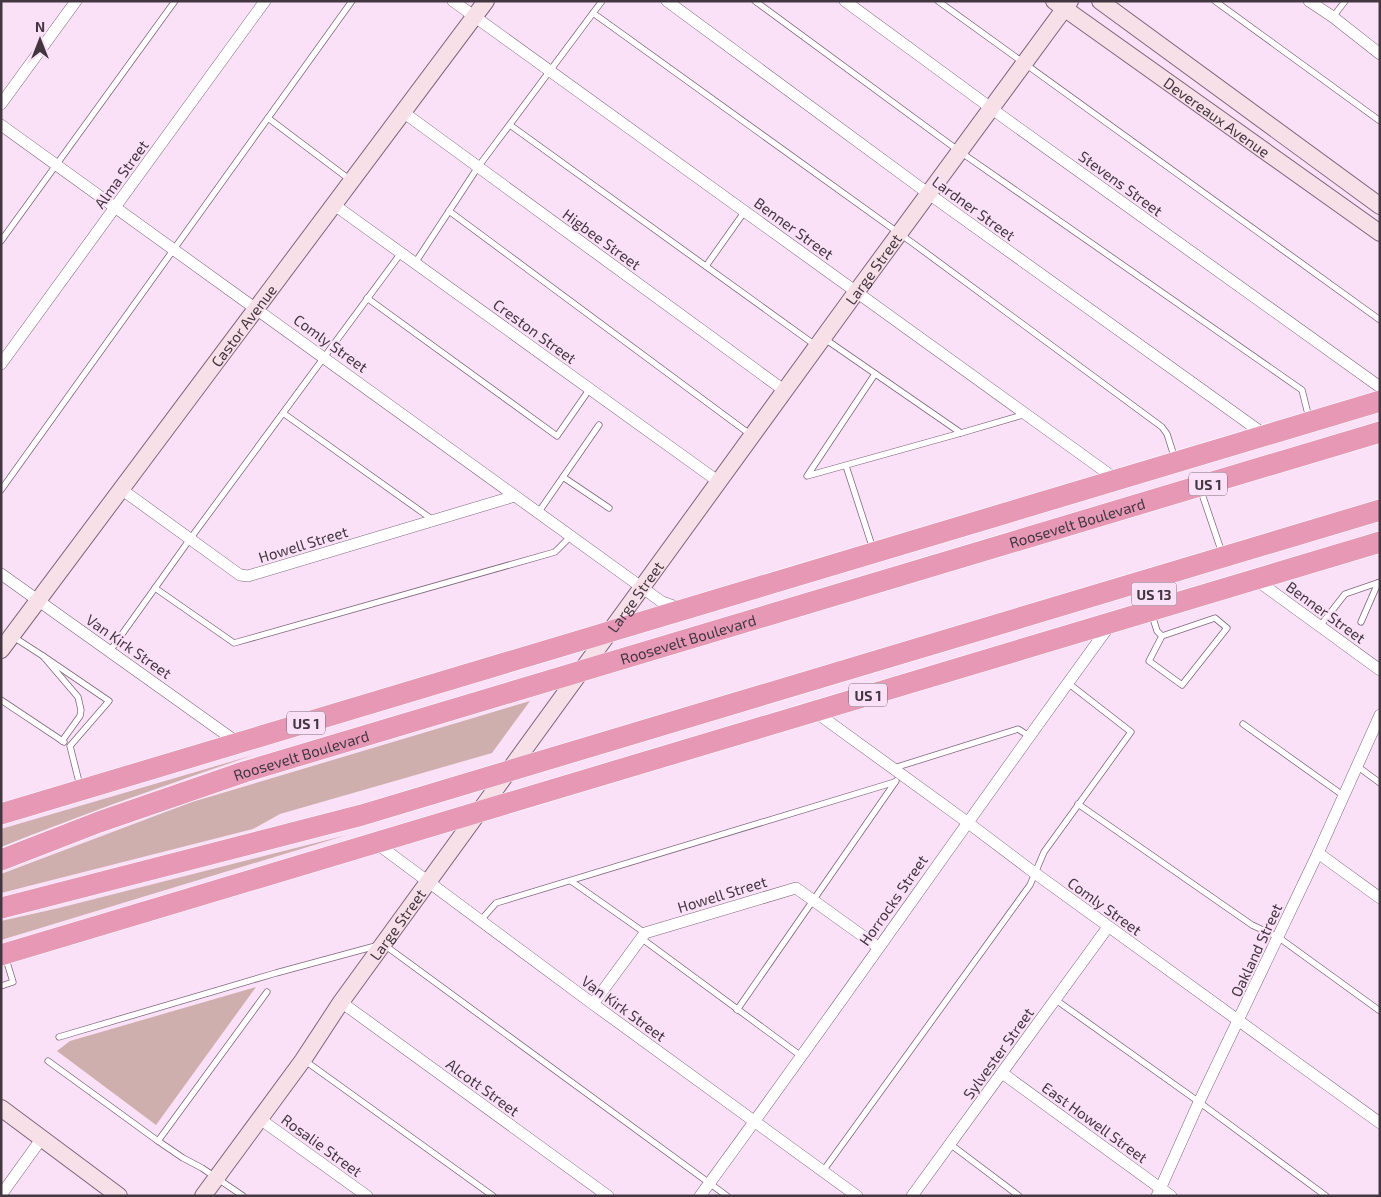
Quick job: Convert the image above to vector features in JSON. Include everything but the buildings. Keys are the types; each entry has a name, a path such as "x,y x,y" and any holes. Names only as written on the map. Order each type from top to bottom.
{"highway":[{"name":"Roosevelt Boulevard","path":"1,814 1380,401"},
{"name":"Roosevelt Boulevard","path":"1,860 244,772 1380,432"},
{"name":"US 1","path":"1,908 312,829 1380,510"},
{"path":"881,551 1036,535"},
{"name":"US 1","path":"3,955 1380,542"},
{"name":"US 13","path":"1053,608 1255,580"}],"street":[{"path":"1,104 76,1"},
{"name":"Alma Street","path":"1,364 265,1"},
{"name":"Benner Street","path":"453,1 1117,480"},
{"name":"Castor Avenue","path":"1,650 486,1"},
{"name":"Lardner Street","path":"667,1 929,194 1265,436"},
{"name":"Stevens Street","path":"845,1 1380,387"},
{"name":"Devereaux Avenue","path":"1100,1 1380,206"},
{"path":"1309,1 1380,54"},
{"name":"Large Street","path":"202,1196 303,1060 341,1002 643,588 856,291 900,234 1024,63 1063,4"},
{"name":"Devereaux Avenue","path":"1063,4 1380,233"},
{"name":"Higbee Street","path":"403,112 785,391"},
{"name":"Comly Street","path":"1,124 643,588 670,606 687,609"},
{"path":"1297,173 1310,155"},
{"name":"Creston Street","path":"334,204 719,482"},
{"name":"Howell Street","path":"121,489 240,576 248,576 515,496"},
{"name":"Van Kirk Street","path":"1,574 239,743"},
{"name":"Benner Street","path":"1255,580 1380,670"},
{"name":"Horrocks Street","path":"700,1196 1112,622"},
{"name":"Comly Street","path":"814,711 896,775 967,822 1108,927 1380,1123"},
{"name":"Oakland Street","path":"1159,1192 1199,1102 1318,853 1380,715"},
{"name":"Van Kirk Street","path":"376,843 592,1004 857,1196"},
{"path":"1318,853 1380,898"},
{"name":"Howell Street","path":"643,935 796,888 878,947"},
{"name":"Sylvester Street","path":"912,1196 1108,927"},
{"path":"592,1004 643,935"},
{"name":"Alcott Street","path":"341,1002 608,1196"},
{"name":"East Howell Street","path":"1002,1074 1159,1192 1171,1196"},
{"path":"1,1108 109,1191"},
{"name":"Rosalie Street","path":"260,1119 367,1196"},
{"path":"1,1194 42,1138"}],"lane":[{"path":"1,241 58,165 175,1"},
{"path":"1,490 352,1"},
{"path":"415,263 478,167 602,1"},
{"path":"755,1 959,151 1302,390 1310,422"},
{"path":"938,1 1380,320"},
{"path":"1215,1 1380,121"},
{"path":"1333,18 1345,1"},
{"path":"593,13 900,234 1162,427 1167,434 1176,462"},
{"path":"268,118 351,181"},
{"path":"510,125 706,266 820,342 875,374 961,433"},
{"path":"706,266 744,211"},
{"path":"449,212 752,436"},
{"path":"110,652 190,539 401,253"},
{"path":"367,298 557,436 590,390"},
{"path":"875,374 807,476 1026,414"},
{"path":"282,413 433,520"},
{"path":"538,513 599,425"},
{"path":"846,466 881,551"},
{"path":"563,477 609,508"},
{"path":"1200,486 1223,557"},
{"path":"155,588 234,643 555,552 571,536"},
{"path":"1320,626 1345,594 1379,583"},
{"path":"1361,622 1379,583"},
{"path":"1151,611 1157,631 1162,636"},
{"path":"1215,618 1227,628 1182,685 1149,661 1162,636 1215,618"},
{"path":"12,635 109,701 70,746"},
{"path":"43,656 74,692 80,703 80,716 62,741"},
{"path":"823,1171 1030,885 1044,852 1131,732 1068,683"},
{"path":"1,700 70,746 82,790"},
{"path":"1243,724 1344,796"},
{"path":"481,920 496,903 571,881 896,775 1018,729 1030,736"},
{"path":"1358,766 1380,783"},
{"path":"738,1010 814,900 896,775"},
{"path":"1078,804 1252,926 1278,937 1380,1011"},
{"path":"571,881 738,1010 801,1056"},
{"path":"59,1036 383,944 727,1196"},
{"path":"1,986 13,982 3,955"},
{"path":"158,1141 267,992"},
{"path":"1056,1000 1326,1196"},
{"path":"303,1060 492,1196"},
{"path":"48,1061 158,1141 183,1158 216,1176 243,1196"},
{"path":"950,1144 1019,1196"}],"shaded area":[{"path":"530,701 492,753 280,814 253,829 1,893 1,874 192,802"},
{"path":"257,754 65,822 1,847 1,829"},
{"path":"347,835 1,940 1,921"},
{"path":"256,987 156,1125 57,1051 70,1041"}]}
